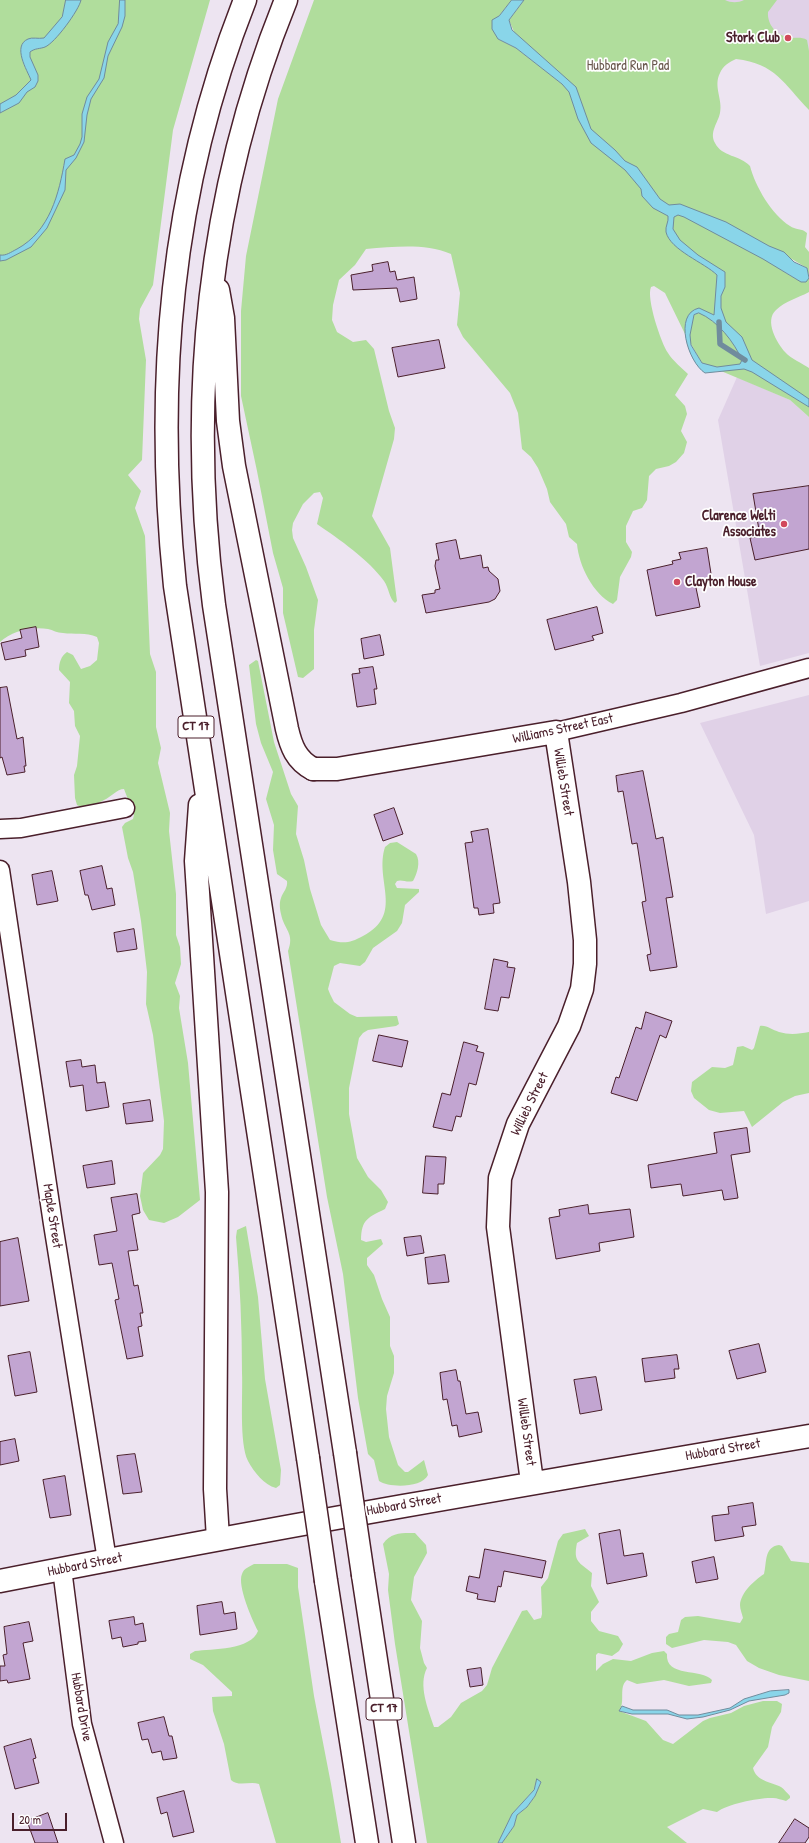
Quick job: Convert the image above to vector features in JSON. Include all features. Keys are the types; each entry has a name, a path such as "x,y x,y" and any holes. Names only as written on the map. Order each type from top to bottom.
{"main road":[{"name":"CT 17","path":"245,0 215,86 193,173 177,259 168,350 165,436 170,536 175,586 367,1843"},
{"name":"CT 17","path":"286,0 265,56 240,137 222,220 213,277 206,341 202,423 203,491 209,567 404,1843"},
{"name":"Williams Street East","path":"213,277 221,303 223,318 228,421 242,510 287,729 296,755 306,765 313,769 338,770 556,732"},
{"name":"Willieb Street","path":"532,1482 498,1227 500,1178 518,1124 570,1026 582,989 585,940 579,882 556,732"},
{"path":"205,784 197,823 196,861 217,1192 215,1489 218,1539"},
{"name":"Hubbard Street","path":"0,1581 218,1539 532,1482 809,1436"}],"street":[{"name":"Williams Street East","path":"556,732 681,703 809,668"},
{"path":"0,829 21,828 125,808"},
{"name":"Maple Street","path":"0,870 53,1224 107,1560"},
{"name":"Hubbard Drive","path":"62,1569 82,1724 114,1843"}],"shaded area":[{"name":"Stork Club","path":"716,0 809,0 809,71"},
{"path":"737,377 790,400 809,417 809,653 760,666 718,420"},
{"path":"809,695 809,901 766,914 754,835 700,723"}],"green space":[{"path":"0,0 210,0 173,130 153,285 140,309 139,319 146,360 142,460 128,475 141,491 135,508 145,536 150,654 156,672 156,727 161,748 158,763 170,813 169,831 176,894 176,935 180,947 181,964 175,983 180,996 179,1008 188,1063 200,1200 178,1217 164,1223 149,1220 143,1210 140,1196 143,1173 160,1155 163,1149 164,1121 153,1035 146,1004 147,972 141,921 133,872 128,858 122,827 125,823 133,819 134,815 124,789 119,790 99,803 81,807 77,805 75,798 74,775 77,766 80,736 75,726 74,711 69,703 70,682 59,670 61,660 67,652 73,655 81,669 90,666 97,660 99,643 97,637 93,635 61,633 42,628 16,632 0,642"},
{"name":"Hubbard Run Pad","path":"314,0 512,0 499,16 498,39 516,48 561,83 554,68 515,34 509,20 522,3 520,0 725,0 730,2 739,2 744,0 777,0 768,12 769,21 774,29 786,37 807,40 809,51 809,110 785,83 770,70 761,65 736,59 725,66 718,78 717,83 721,108 713,131 713,139 718,148 722,151 746,162 750,166 760,191 783,221 792,227 803,230 807,233 805,247 809,252 809,277 807,268 790,258 781,270 799,280 803,281 809,278 809,292 787,302 776,310 771,320 771,326 775,338 785,352 790,357 809,368 809,417 790,400 702,363 685,334 665,293 654,286 651,287 650,293 652,310 665,348 670,356 688,374 675,395 685,406 687,414 681,431 687,442 684,453 676,462 669,466 656,469 649,476 647,500 642,508 633,511 626,526 626,542 632,552 631,557 620,577 617,600 613,604 599,594 588,578 578,552 577,544 569,537 566,524 550,502 547,489 538,468 531,457 522,449 518,413 510,393 463,337 457,325 460,293 451,254 430,248 420,247 366,249 355,265 339,280 333,305 332,320 337,332 353,342 366,340 374,349 389,411 395,428 394,439 372,516 390,548 397,601 395,603 393,601 384,581 370,565 344,543 317,524 323,498 320,492 314,493 303,504 293,523 292,530 293,538 306,567 318,600 314,630 314,669 303,678 298,677 283,613 283,588 273,553 241,396 241,311 246,256 278,99"},
{"path":"256,660 258,661 274,742 291,794 298,806 296,834 304,860 310,889 321,925 330,940 347,942 354,940 376,927 383,918 386,907 383,872 385,847 390,843 397,842 416,854 418,861 417,871 413,881 397,881 395,884 397,888 419,889 419,892 405,905 402,923 397,931 373,948 365,962 360,966 340,963 334,966 328,989 334,1002 350,1014 357,1017 397,1016 399,1024 396,1026 368,1030 359,1038 349,1088 349,1114 357,1158 368,1177 381,1190 388,1202 385,1209 370,1217 364,1223 362,1227 361,1240 366,1242 381,1239 383,1244 367,1258 367,1265 374,1275 390,1317 390,1346 394,1356 394,1373 387,1396 386,1409 389,1437 398,1465 405,1472 408,1472 424,1460 428,1475 425,1479 419,1482 405,1486 390,1485 379,1481 374,1460 368,1454 358,1398 343,1274 327,1197 288,951 290,936 280,911 280,900 286,888 287,881 277,874 273,850 274,825 266,799 273,772 261,743 256,724 249,665"},
{"path":"760,1026 765,1026 786,1034 809,1032 809,1093 795,1096 783,1102 752,1127 744,1111 720,1113 709,1110 694,1098 691,1091 692,1082 712,1067 725,1068 733,1065 737,1047 743,1046 752,1050 754,1048"},
{"path":"246,1226 258,1297 265,1379 281,1470 280,1485 276,1488 263,1481 253,1469 248,1461 243,1443 241,1322 236,1237 237,1230"},
{"path":"585,1529 589,1536 577,1543 576,1554 580,1564 592,1573 591,1586 599,1602 591,1612 591,1621 599,1631 618,1636 623,1644 619,1651 612,1656 598,1653 596,1655 596,1671 603,1664 613,1659 631,1661 652,1653 664,1651 667,1654 668,1662 678,1670 707,1676 712,1680 711,1683 689,1686 664,1680 637,1684 627,1680 624,1683 622,1703 619,1711 646,1721 663,1740 673,1744 703,1721 710,1718 731,1713 744,1706 763,1701 777,1701 782,1704 781,1712 772,1727 768,1747 753,1768 757,1776 781,1787 790,1796 790,1798 786,1801 773,1798 753,1800 728,1806 717,1812 703,1809 667,1827 687,1843 502,1843 514,1826 517,1815 527,1807 535,1796 541,1782 536,1784 534,1790 512,1814 498,1843 427,1843 395,1644 388,1590 389,1574 383,1544 393,1535 401,1533 415,1533 426,1545 427,1553 414,1577 411,1600 422,1621 420,1648 427,1668 423,1682 425,1697 434,1727 438,1727 451,1717 461,1703 482,1691 487,1685 492,1668 522,1611 527,1610 534,1620 541,1618 541,1587 548,1578 558,1541 563,1534"},
{"path":"774,1546 782,1546 791,1561 809,1563 809,1681 779,1675 759,1668 747,1661 736,1645 728,1642 704,1640 672,1648 666,1644 666,1637 669,1634 678,1632 681,1620 685,1617 698,1616 740,1623 743,1618 740,1605 745,1591 752,1583 764,1574 768,1552"},
{"path":"254,1564 287,1564 298,1568 298,1587 314,1696 341,1843 276,1843 259,1784 241,1784 231,1780 224,1744 213,1711 212,1697 232,1696 232,1692 203,1665 190,1659 190,1654 195,1651 221,1649 239,1645 248,1642 254,1637 258,1631 243,1594 241,1579 244,1570"}],"water":[{"path":"66,0 81,0 71,18 55,39 45,47 30,52 30,57 38,75 38,81 35,87 27,92 19,103 0,113 0,104 16,95 31,80 22,58 21,47 23,42 30,38 44,38 62,17"},
{"path":"120,0 125,0 125,16 122,27 108,56 104,78 91,99 87,115 84,142 76,158 66,170 65,190 47,228 31,247 6,260 0,261 0,255 17,249 38,232 51,210 60,185 65,159 74,155 80,144 82,137 82,114 87,97 99,79 108,42 118,24"},
{"path":"512,0 524,0 509,20 512,30 576,87 591,129 625,161 637,167 660,199 669,205 680,204 726,222 769,246 784,252 794,262 807,268 809,278 806,282 801,282 763,259 684,217 678,215 674,217 673,229 680,240 698,255 725,272 725,287 721,296 721,308 726,322 742,337 752,360 809,399 809,407 752,372 744,369 705,373 699,367 693,359 689,349 685,328 687,319 691,312 699,308 714,315 717,275 712,270 674,245 666,232 668,216 653,208 642,196 641,189 625,170 591,143 578,119 569,92 562,84 516,48 498,39 492,29 492,20 499,16","holes":["699,313 713,321 730,339 742,360 740,364 717,367 702,363 691,345 690,335 694,315"]},
{"path":"789,1690 789,1693 785,1695 749,1701 730,1710 703,1717 687,1719 668,1714 632,1714 619,1711 622,1706 633,1710 667,1710 679,1715 698,1715 730,1708 744,1699 770,1691"},
{"path":"537,1779 541,1782 535,1796 527,1807 517,1815 514,1826 502,1843 498,1843 512,1814 534,1790"}],"building":[{"path":"388,262 390,272 395,271 397,280 414,277 417,299 400,302 397,288 353,290 351,275 373,271 372,265"},
{"path":"439,340 445,368 398,377 392,348"},
{"name":"Clarence Welti Associates","path":"809,486 809,549 755,560 750,538 760,536 753,494"},
{"path":"456,540 460,559 481,555 483,568 488,567 489,571 498,579 500,591 495,599 489,602 426,613 422,595 435,593 435,590 440,589 435,566 436,560 439,560 436,544"},
{"name":"Clayton House","path":"707,548 712,580 695,583 700,607 656,616 647,570 673,564 672,561 681,559 679,553"},
{"path":"597,607 603,633 592,636 594,640 555,650 547,620"},
{"path":"36,627 39,647 25,650 26,656 5,660 1,643 22,638 20,630"},
{"path":"380,635 384,655 364,659 361,639"},
{"path":"373,667 377,689 374,689 376,704 357,707 352,674 360,673 359,669"},
{"path":"7,687 17,739 23,737 26,766 24,766 25,772 7,775 2,757 0,758 0,688"},
{"path":"643,771 656,839 663,837 673,897 666,898 677,967 650,971 647,955 651,954 642,902 646,901 637,843 632,844 623,791 618,792 616,776"},
{"path":"394,808 403,834 383,841 374,815"},
{"path":"488,829 500,903 493,904 494,913 479,915 478,908 474,908 465,843 473,842 471,832"},
{"path":"102,866 107,889 112,888 115,905 92,910 88,895 85,895 80,871"},
{"path":"52,871 58,901 37,905 32,875"},
{"path":"134,929 137,949 117,952 114,933"},
{"path":"494,959 508,962 507,967 515,968 509,998 501,997 498,1011 485,1009"},
{"path":"646,1012 672,1021 666,1038 660,1035 637,1101 611,1093 616,1077 619,1078 636,1027 641,1029"},
{"path":"379,1035 408,1041 402,1067 373,1061"},
{"path":"464,1042 478,1046 476,1051 484,1053 476,1085 469,1083 461,1117 456,1116 452,1131 433,1127 442,1093 450,1095"},
{"path":"81,1060 82,1067 95,1065 97,1083 105,1082 109,1107 86,1111 83,1085 70,1087 66,1062"},
{"path":"150,1100 153,1121 126,1124 123,1104"},
{"path":"747,1128 750,1152 731,1155 738,1198 724,1200 722,1190 683,1196 681,1184 651,1188 648,1165 717,1153 714,1133"},
{"path":"426,1156 446,1157 444,1184 438,1184 438,1194 423,1193"},
{"path":"112,1161 115,1184 87,1188 83,1166"},
{"path":"137,1194 140,1213 132,1215 138,1250 128,1251 134,1286 138,1285 143,1313 140,1313 142,1326 138,1327 143,1356 127,1359 115,1300 119,1299 112,1263 99,1265 94,1235 117,1231 111,1198"},
{"path":"588,1205 589,1214 630,1209 634,1237 599,1243 600,1251 556,1259 549,1218 560,1216 559,1210"},
{"path":"421,1236 424,1253 407,1256 404,1238"},
{"path":"18,1238 29,1301 0,1306 0,1242"},
{"path":"445,1255 449,1282 428,1284 425,1258"},
{"path":"759,1344 766,1372 737,1379 729,1351"},
{"path":"30,1352 37,1392 15,1396 8,1356"},
{"path":"677,1355 679,1369 674,1369 675,1378 645,1382 642,1359"},
{"path":"456,1370 458,1381 460,1381 466,1414 478,1412 482,1432 459,1437 457,1425 452,1426 447,1399 443,1400 440,1373"},
{"path":"596,1377 602,1410 580,1414 574,1380"},
{"path":"15,1439 19,1461 0,1465 0,1442"},
{"path":"135,1454 142,1492 123,1494 117,1456"},
{"path":"65,1476 71,1515 50,1518 43,1480"},
{"path":"753,1503 756,1525 742,1527 744,1536 715,1541 712,1516 729,1514 728,1507"},
{"path":"620,1530 624,1556 643,1553 647,1576 607,1584 599,1534"},
{"path":"485,1549 546,1561 542,1578 504,1571 501,1587 498,1586 495,1602 477,1599 478,1594 466,1591 469,1576 479,1578"},
{"path":"714,1557 718,1579 696,1583 692,1562"},
{"path":"222,1602 224,1614 235,1612 237,1629 200,1635 197,1606"},
{"path":"134,1617 135,1625 143,1623 146,1641 123,1647 121,1637 112,1639 109,1621"},
{"path":"29,1622 33,1641 23,1643 30,1679 8,1683 7,1680 0,1681 0,1666 5,1666 3,1655 7,1654 4,1627"},
{"path":"481,1668 483,1685 470,1687 467,1670"},
{"path":"164,1717 169,1736 172,1736 177,1758 163,1760 161,1751 152,1753 148,1739 142,1740 138,1723"},
{"path":"31,1739 36,1758 33,1759 39,1783 15,1789 4,1747"},
{"path":"184,1791 194,1832 173,1837 167,1812 161,1814 157,1798"},
{"path":"48,1813 58,1843 35,1843 27,1821"},
{"path":"795,1819 809,1828 809,1837 805,1843 779,1843"}],"waterway":[{"path":"719,322 720,344 745,360"}],"place":[{"name":"Stork Club","path":"788,38"},
{"name":"Clarence Welti Associates","path":"784,524"},
{"name":"Clayton House","path":"677,582"}]}
